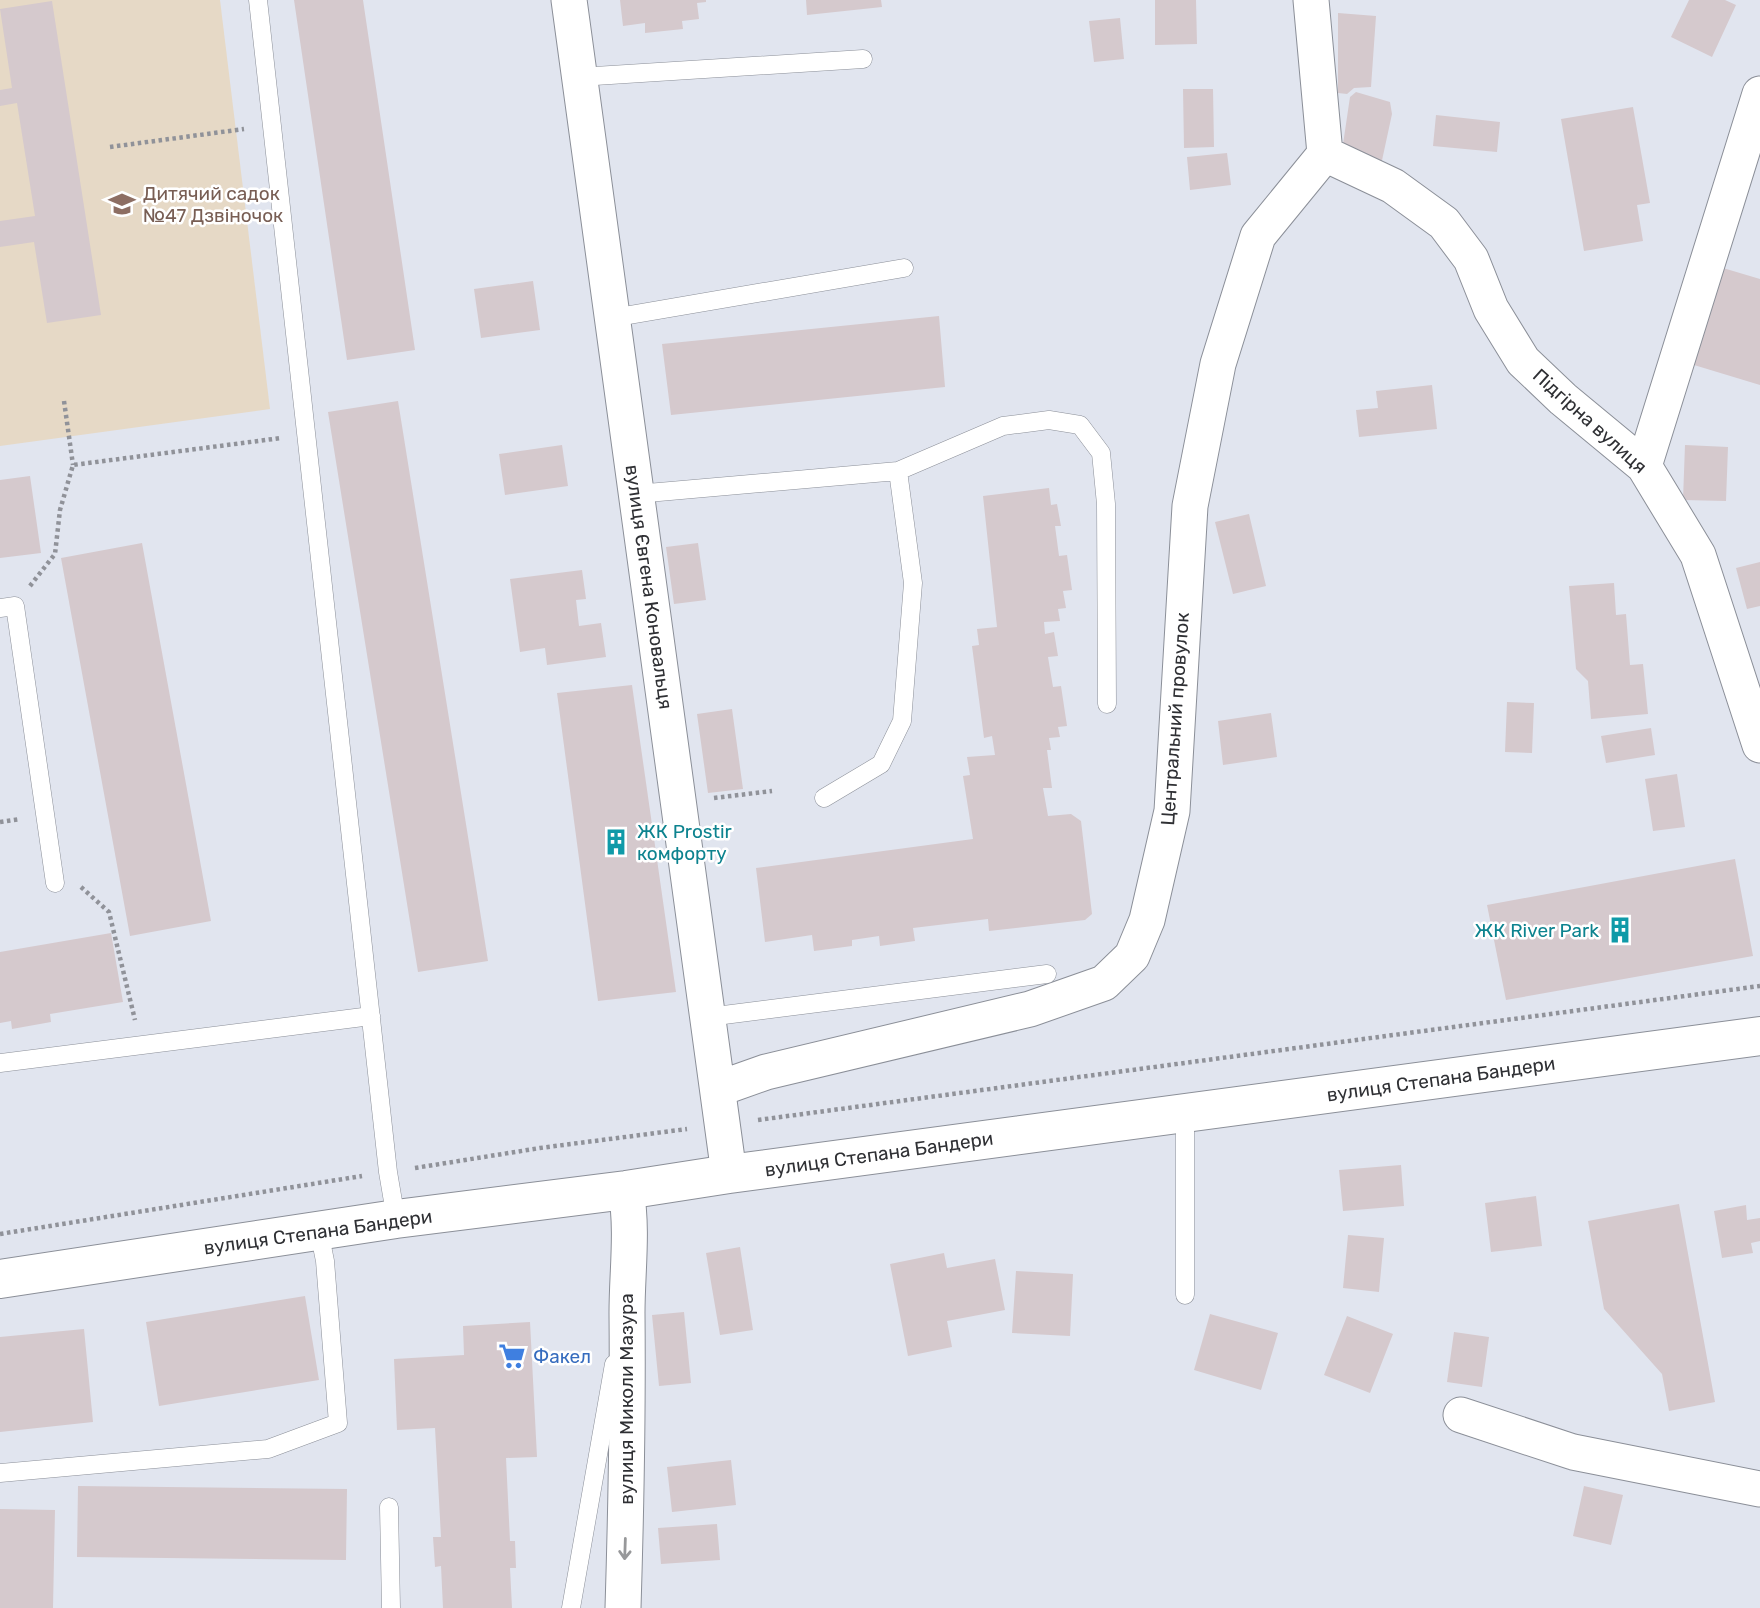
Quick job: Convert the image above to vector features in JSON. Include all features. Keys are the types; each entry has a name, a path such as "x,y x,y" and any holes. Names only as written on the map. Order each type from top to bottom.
{"main road":[{"name":"вулиця Степана Бандери","path":"0,1279 396,1219 1760,1036"}],"street":[{"name":"вулиця Євгена Коновальця","path":"569,0 729,1174"},
{"path":"1311,0 1325,154"},
{"path":"1644,466 1760,94"},
{"name":"Підгірна вулиця","path":"1325,154 1393,186 1444,223 1471,259 1491,309 1524,360 1563,399 1644,466 1698,555 1760,745"},
{"name":"Центральний провулок","path":"718,1089 766,1072 1030,1009 1104,983 1132,956 1147,920 1172,811 1189,506 1218,364 1258,236 1325,154"},
{"name":"вулиця Миколи Мазура","path":"623,1608 630,1215 626,1190"},
{"path":"1461,1415 1573,1452 1760,1489"}],"lane":[{"path":"258,0 388,1172 396,1219"},
{"path":"579,77 863,59"},
{"path":"612,318 904,268"},
{"path":"636,494 898,471 1003,426 1049,420 1080,425 1101,453 1106,504 1107,704"},
{"path":"824,798 881,764 902,721 913,583 898,471"},
{"path":"7,607 55,883"},
{"path":"708,1017 1047,974"},
{"path":"0,1063 371,1016"},
{"path":"1185,1113 1185,1295"},
{"path":"0,1473 268,1449 338,1423 325,1261 319,1231"},
{"path":"572,1608 627,1284"},
{"path":"389,1507 391,1608"}],"path":[{"path":"110,147 220,132"},
{"path":"7,607 55,554 60,510 73,465 64,401"},
{"path":"73,465 306,435"},
{"path":"679,803 772,791"},
{"path":"52,862 109,912 141,1045"},
{"path":"0,1234 540,1148 1760,986"}],"shaded area":[{"name":"Дитячий садок №47 Дзвіночок","path":"0,0 220,0 270,409 0,446"}],"building":[{"path":"294,0 363,0 415,350 347,360"},
{"path":"620,0 706,2 697,3 699,19 682,21 683,29 645,33 645,23 623,26"},
{"path":"806,0 881,0 882,7 807,15"},
{"path":"1155,0 1196,0 1197,44 1155,45"},
{"path":"1689,0 1725,0 1736,5 1712,57 1671,37"},
{"path":"52,1 101,315 47,323 34,242 0,247 0,221 35,216 17,103 0,106 0,90 12,88 0,9"},
{"path":"1338,13 1376,16 1371,87 1354,88 1347,94 1338,93"},
{"path":"1120,18 1124,59 1094,62 1089,21"},
{"path":"1183,89 1213,89 1214,147 1184,148"},
{"path":"1356,92 1390,102 1392,114 1381,165 1342,151 1350,97"},
{"path":"1633,107 1650,203 1637,205 1643,241 1584,251 1561,119"},
{"path":"1436,115 1500,122 1497,152 1433,146"},
{"path":"1227,153 1231,185 1190,190 1187,157"},
{"path":"1723,268 1760,279 1760,385 1694,365"},
{"path":"533,281 540,330 481,338 474,289"},
{"path":"939,316 945,387 671,415 662,344"},
{"path":"1432,385 1437,429 1359,437 1356,410 1378,408 1376,391"},
{"path":"398,401 488,961 418,972 328,412"},
{"path":"562,445 568,486 505,495 499,454"},
{"path":"1685,445 1728,447 1726,501 1683,500"},
{"path":"30,476 41,553 0,558 0,480"},
{"path":"1049,488 1051,505 1057,504 1061,526 1055,526 1059,556 1067,555 1072,590 1063,591 1066,608 1058,609 1060,621 1044,622 1045,634 1054,632 1058,656 1048,657 1053,687 1061,686 1067,726 1058,727 1060,737 1049,738 1051,750 1047,750 1052,788 1043,788 1048,816 1071,814 1081,821 1092,914 1085,920 989,931 988,919 913,928 915,941 880,946 879,936 852,940 852,946 814,951 812,935 765,942 756,868 973,839 963,776 970,775 967,757 995,755 992,736 984,738 972,646 979,645 977,629 997,627 983,496"},
{"path":"1249,514 1266,586 1233,594 1215,522"},
{"path":"142,543 211,921 130,936 61,558"},
{"path":"698,543 706,600 674,604 666,547"},
{"path":"1760,562 1760,606 1747,609 1736,568"},
{"path":"582,570 586,599 576,600 579,626 601,623 606,657 547,665 545,648 520,652 510,579"},
{"path":"1614,583 1616,615 1626,614 1630,665 1643,664 1648,714 1591,719 1588,681 1576,669 1569,586"},
{"name":"ЖК Prostir комфорту","path":"632,685 676,992 598,1001 557,693"},
{"path":"1507,702 1534,703 1532,753 1505,752"},
{"path":"732,709 743,789 708,793 697,714"},
{"path":"1271,713 1277,757 1223,765 1218,721"},
{"path":"1651,728 1655,755 1606,763 1601,736"},
{"path":"1677,774 1685,827 1653,831 1645,779"},
{"name":"ЖК River Park","path":"1735,859 1753,956 1506,1000 1487,905"},
{"path":"111,933 123,1002 50,1014 51,1022 12,1029 11,1021 0,1023 0,952"},
{"path":"1401,1165 1404,1206 1343,1211 1339,1170"},
{"path":"1536,1196 1542,1246 1491,1252 1485,1203"},
{"path":"1679,1204 1715,1402 1669,1411 1662,1374 1604,1309 1588,1221"},
{"path":"1746,1205 1747,1220 1760,1218 1760,1241 1751,1243 1753,1253 1722,1258 1714,1211"},
{"path":"1348,1235 1384,1238 1379,1292 1343,1288"},
{"path":"740,1247 753,1330 720,1335 706,1253"},
{"path":"944,1253 947,1268 995,1259 1005,1310 947,1321 952,1347 908,1356 890,1264"},
{"path":"1016,1271 1073,1274 1070,1336 1012,1333"},
{"path":"305,1296 319,1380 159,1406 146,1322"},
{"path":"684,1312 691,1383 659,1386 652,1315"},
{"path":"1210,1314 1278,1333 1261,1390 1194,1370"},
{"path":"1347,1316 1393,1334 1370,1393 1324,1375"},
{"path":"530,1322 537,1457 506,1458 510,1541 515,1541 516,1568 510,1568 512,1608 443,1608 441,1566 435,1567 433,1537 441,1537 435,1428 397,1430 394,1359 464,1355 463,1326"},
{"path":"84,1329 93,1422 0,1432 0,1337"},
{"path":"1454,1332 1489,1337 1482,1387 1447,1382"},
{"path":"731,1460 736,1505 672,1512 667,1467"},
{"path":"78,1486 347,1489 346,1560 77,1557"},
{"path":"1584,1486 1623,1495 1611,1545 1573,1536"},
{"path":"0,1509 55,1510 53,1608 0,1608"},
{"path":"717,1524 720,1560 661,1564 658,1528"}],"place":[{"name":"Дитячий садок №47 Дзвіночок","path":"122,204"},
{"name":"ЖК Prostir комфорту","path":"616,842"},
{"name":"ЖК River Park","path":"1620,930"},
{"name":"Факел","path":"512,1356"}]}
